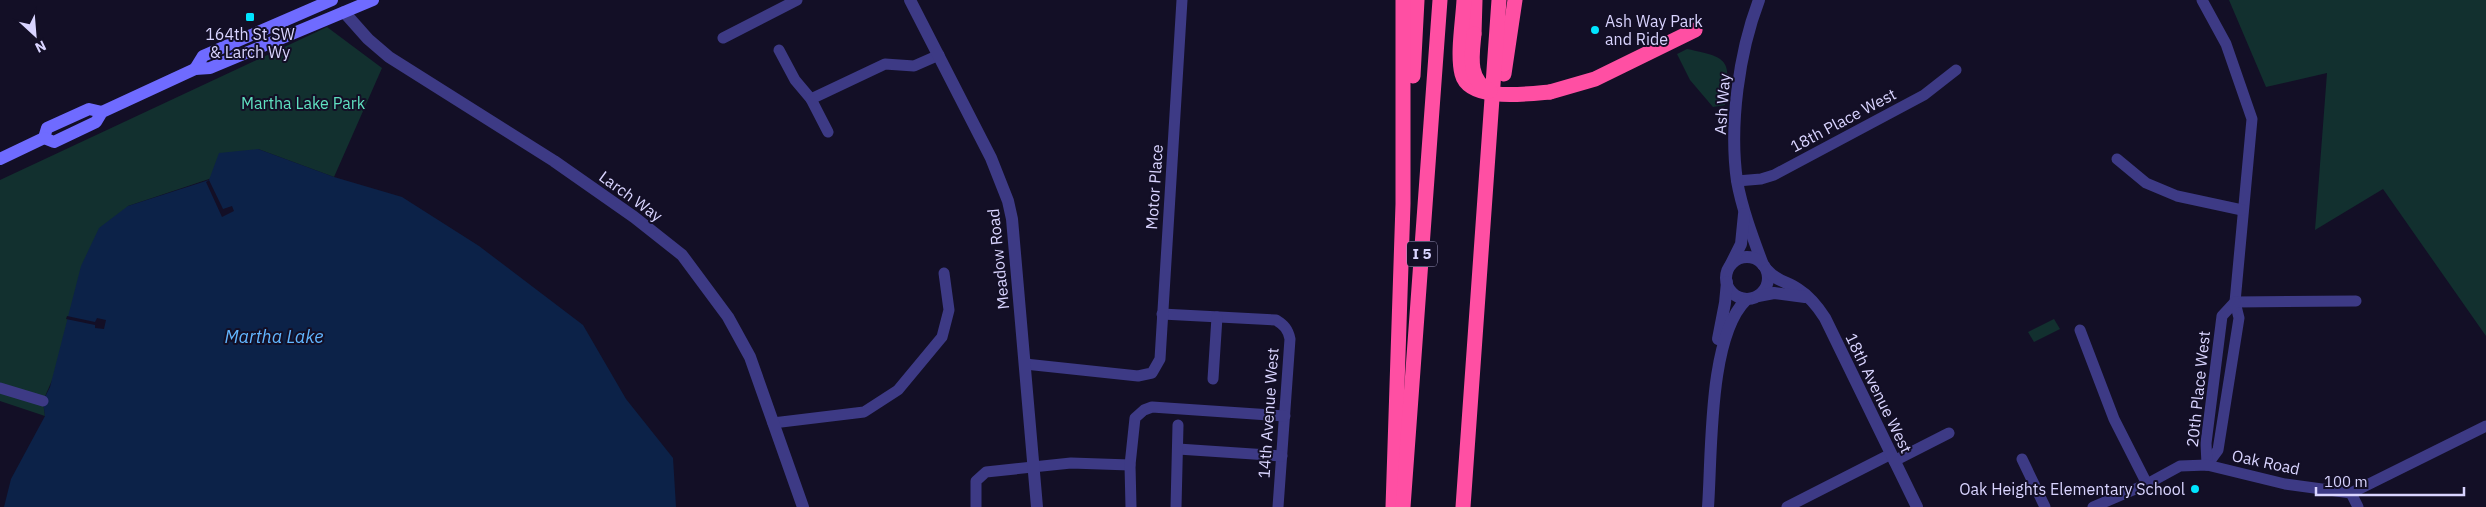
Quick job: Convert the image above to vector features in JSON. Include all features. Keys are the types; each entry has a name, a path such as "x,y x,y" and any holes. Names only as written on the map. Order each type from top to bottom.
{"highway":[{"path":"1393,507 1403,204 1403,0"},
{"path":"1403,204 1417,0"},
{"name":"I 5","path":"1403,507 1440,0"},
{"path":"1464,0 1462,75 1472,89 1486,93 1550,92 1595,79 1695,30"},
{"path":"1475,0 1472,62 1476,78 1481,85 1496,93"},
{"path":"1463,507 1489,165 1499,0"},
{"path":"1489,165 1515,0"}],"main road":[{"name":"Larch Way","path":"333,0 344,12"},
{"path":"195,69 203,56 333,0"},
{"path":"0,158 44,138 54,142 96,122 102,112 195,69 210,68 373,0"}],"street":[{"path":"723,38 797,0"},
{"name":"Meadow Road","path":"910,0 991,158 1008,202 1012,219 1037,507"},
{"name":"Motor Place","path":"1024,364 1138,376 1152,373 1160,359 1182,0"},
{"name":"Ash Way","path":"1759,0 1741,69 1736,120 1737,181 1744,212 1765,268"},
{"name":"20th Place West","path":"2202,0 2226,44 2252,119 2250,158 2242,210 2235,302 2239,318 2218,450 2207,465"},
{"name":"Larch Way","path":"344,12 368,39 388,57 554,160 634,217 682,255 728,317 750,357 802,507"},
{"path":"779,50 794,80 811,99 828,132"},
{"path":"811,99 885,64 914,66 939,56"},
{"name":"18th Place West","path":"1737,181 1761,179 1774,174 1924,95 1956,70"},
{"path":"2117,159 2146,183 2177,196 2242,210"},
{"name":"Ash Way","path":"1731,264 1741,244 1744,212"},
{"path":"1708,507 1719,361 1733,315 1767,285 1765,268 1749,256 1731,264 1726,276 1717,350 1719,361"},
{"name":"18th Avenue West","path":"1765,268 1774,277 1798,289 1826,318 1917,507"},
{"path":"773,422 864,412 898,390 942,337 949,310 944,273"},
{"path":"1726,282 1734,294 1752,298 1774,293 1806,297"},
{"path":"2235,302 2356,301"},
{"name":"20th Place West","path":"2207,465 2206,443 2222,316 2235,302"},
{"path":"1162,314 1217,317 1213,379"},
{"name":"14th Avenue West","path":"1217,317 1276,320 1283,324 1288,332 1290,339 1278,507"},
{"path":"2080,330 2114,419 2147,484"},
{"path":"0,388 43,401"},
{"path":"1131,507 1130,465 1135,418 1144,410 1152,407 1284,416"},
{"path":"1176,507 1178,426"},
{"path":"2358,507 2350,493 2486,426"},
{"path":"1787,507 1949,433"},
{"path":"1178,449 1282,456"},
{"path":"2022,459 2046,507"},
{"path":"976,507 975,486 978,478 983,473 1071,462 1130,465"},
{"name":"Oak Road","path":"2093,507 2147,484 2180,466 2207,465 2285,484 2350,493"}],"green space":[{"path":"2229,0 2486,0 2486,336 2383,189 2315,230 2327,73 2266,87"},
{"name":"Martha Lake Park","path":"327,27 382,68 334,177 258,149 209,179 128,206 43,401 45,416 0,401 0,180"},
{"path":"1687,49 1713,55 1725,64 1728,79 1725,105 1713,107 1690,80 1677,54"},
{"path":"2054,319 2060,329 2034,342 2028,332"}],"water":[{"name":"Martha Lake","path":"258,149 334,177 402,197 479,246 583,325 626,399 673,458 676,507 4,507 11,479 45,416 43,401 50,387 81,266 99,228 128,206 209,180 219,153"}],"pier":[{"path":"209,180 223,209 232,206 234,211 222,217 206,182"},
{"path":"67,316 95,322 97,318 106,320 104,329 95,328 95,325 66,319"}],"place":[{"name":"164th St SW & Larch Wy","path":"250,17"},
{"name":"Ash Way Park and Ride","path":"1595,30"},
{"name":"Oak Heights Elementary School","path":"2195,489"}]}
